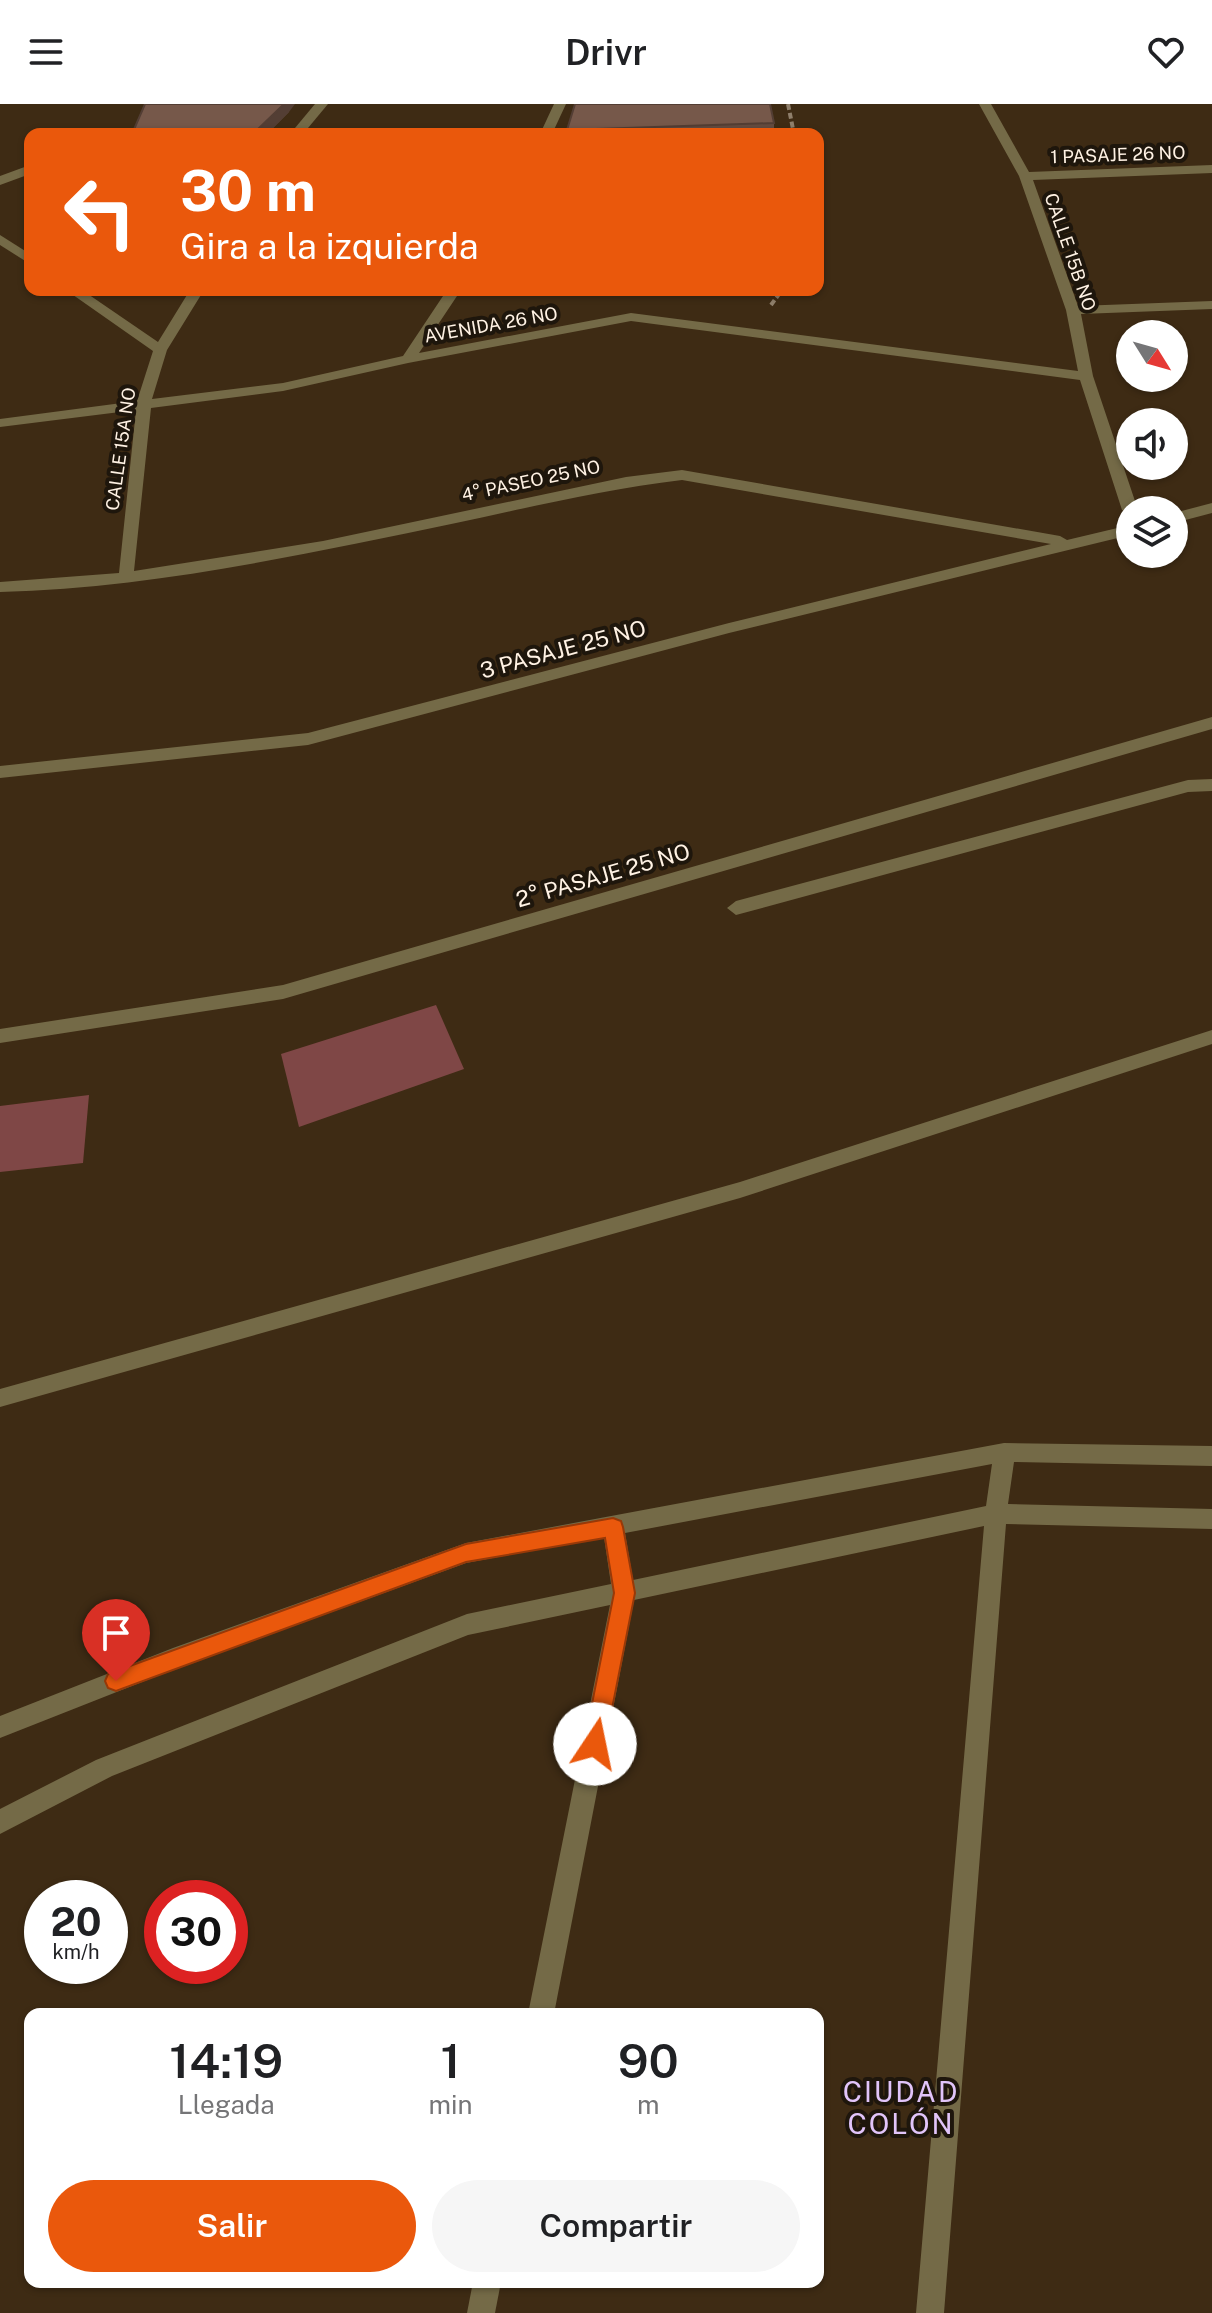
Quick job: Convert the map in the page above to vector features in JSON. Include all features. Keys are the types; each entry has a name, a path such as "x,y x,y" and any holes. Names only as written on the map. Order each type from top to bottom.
{"street":[{"path":"301,128 322,104"},
{"path":"549,128 560,104"},
{"name":"CALLE 15B NO","path":"985,104 1025,176 1073,310 1086,376 1125,496"},
{"name":"1 PASAJE 26 NO","path":"1025,176 1212,169"},
{"path":"0,181 24,171"},
{"path":"0,239 24,256"},
{"path":"82,296 160,350"},
{"name":"CALLE 15A NO","path":"126,577 144,402 160,350 193,296"},
{"path":"408,359 450,296"},
{"path":"1073,310 1212,305"},
{"name":"AVENIDA 26 NO","path":"0,423 144,402 283,387 408,359 631,317 1086,376"},
{"name":"4° PASEO 25 NO","path":"0,587 126,577 323,546 626,482 682,475 1070,543"},
{"path":"1188,514 1212,508"},
{"name":"3 PASAJE 25 NO","path":"0,772 308,739 1116,533"},
{"name":"2° PASAJE 25 NO","path":"0,1036 283,992 1212,723"},
{"path":"736,908 1188,786 1212,785"},
{"path":"0,1398 726,1194 1212,1037"},
{"path":"0,1727 173,1659 466,1553 1004,1452 1212,1456"},
{"path":"930,2313 996,1514 1004,1452"},
{"path":"0,1822 104,1768 467,1625 996,1514 1212,1519"},
{"path":"542,2008 624,1593 613,1527"},
{"path":"481,2313 486,2288"}],"path":[{"path":"788,104 793,128"}],"shaded area":[{"path":"436,1005 464,1069 299,1127 281,1054"},
{"path":"89,1095 83,1163 0,1172 0,1106"}],"building":[{"path":"145,104 284,104 259,128 135,128"},
{"path":"575,104 770,104 774,123 626,128 568,128"}],"district":[{"name":"CIUDAD COLÓN","path":"901,2108"}],"route":[{"path":"116,1681 466,1553 613,1527 624,1593 595,1744"}]}
